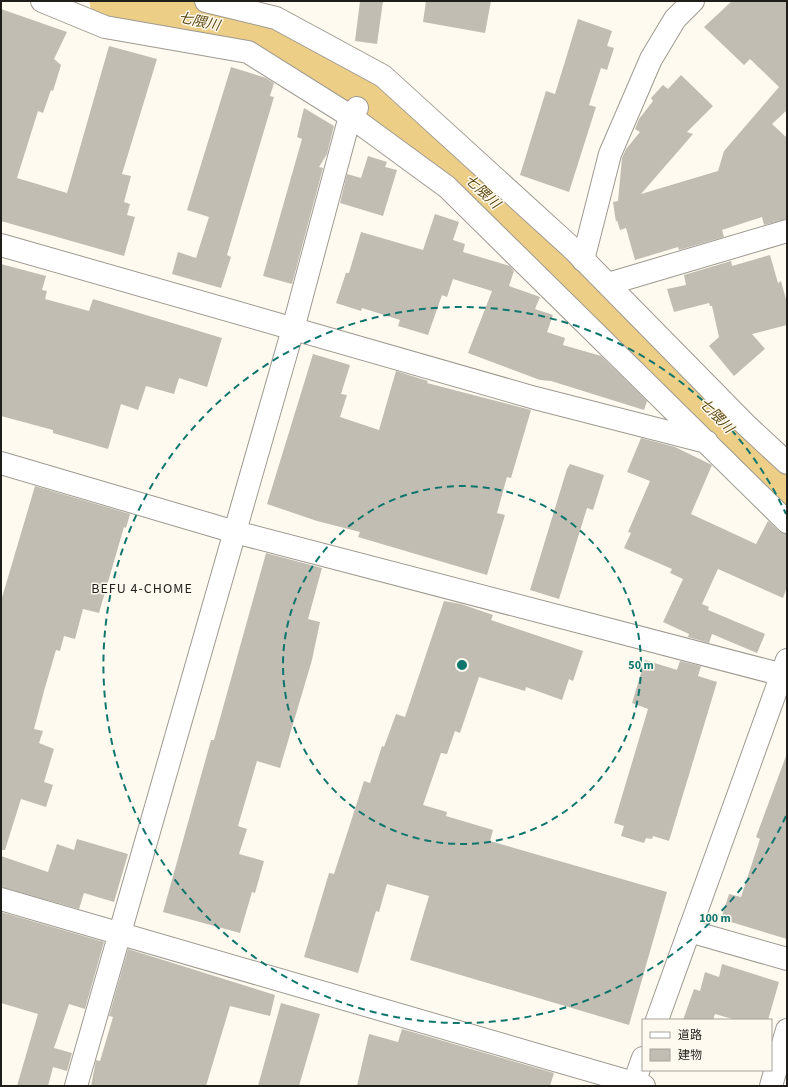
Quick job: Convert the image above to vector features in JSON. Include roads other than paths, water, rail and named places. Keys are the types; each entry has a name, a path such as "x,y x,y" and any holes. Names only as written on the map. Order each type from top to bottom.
{"street":[{"path":"42,1 105,27 248,52 354,112 447,186 708,442 787,522"},
{"path":"206,1 276,18 378,82 578,254 746,424 787,463"},
{"path":"578,254 610,154 650,59 675,20 693,1"},
{"path":"76,1086 354,112"},
{"path":"608,284 787,231"},
{"path":"1,245 535,398 708,442"},
{"path":"1,463 235,532 785,670 657,1019"},
{"path":"1,899 637,1085 642,1062"},
{"path":"689,931 787,959"},
{"path":"771,1086 787,1030"}],"waterway":[{"name":"七隈川","path":"111,1 135,9 250,32 299,56 388,110 454,167 643,341 787,490"}],"district":[{"name":"BEFU 4-CHOME","path":"142,589"}]}
